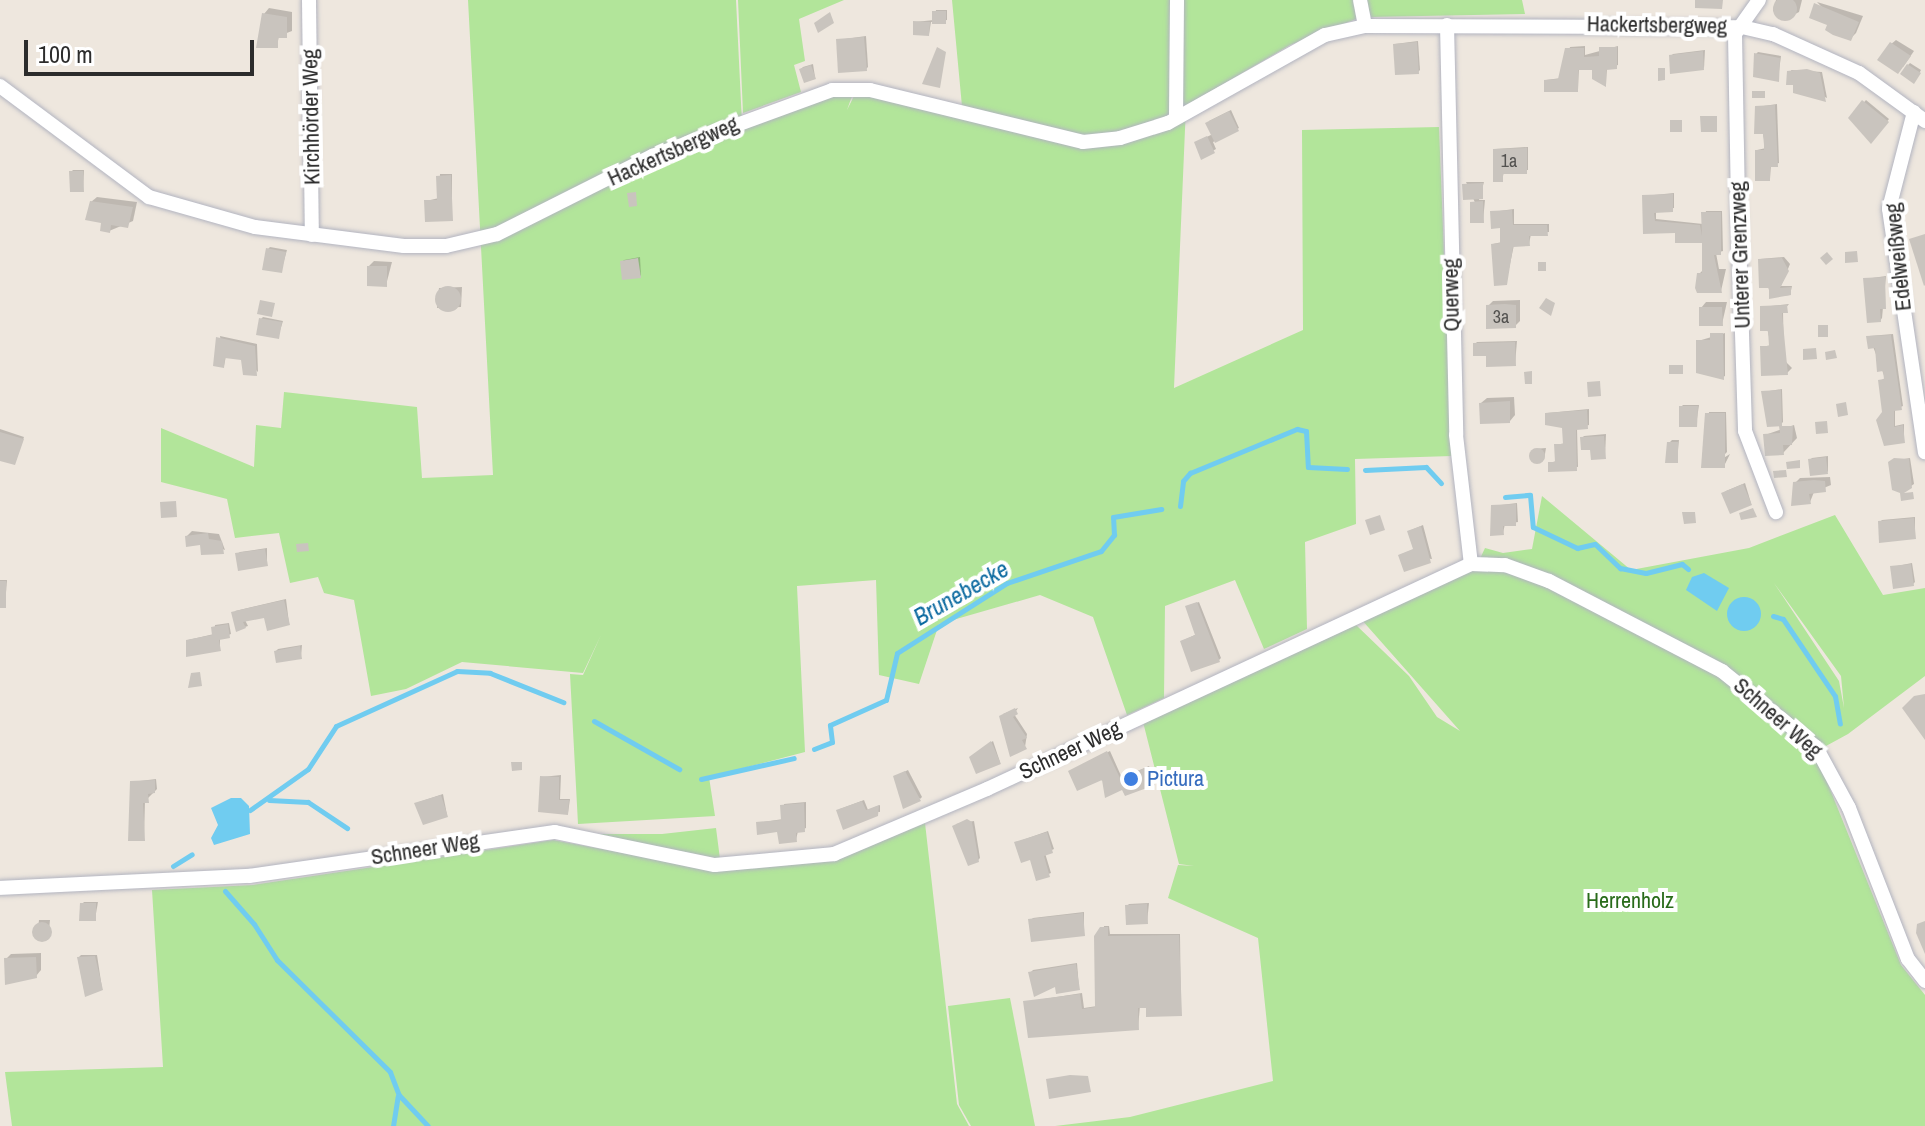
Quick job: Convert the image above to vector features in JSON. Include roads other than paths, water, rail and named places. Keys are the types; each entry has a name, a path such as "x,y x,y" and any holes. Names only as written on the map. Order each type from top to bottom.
{"street":[{"name":"Kirchhörder Weg","path":"309,0 312,235"},
{"path":"1176,116 1177,0"},
{"path":"1360,0 1365,26"},
{"name":"Unterer Grenzweg","path":"1759,0 1735,34 1745,431 1776,512"},
{"name":"Querweg","path":"1447,25 1456,435 1471,564"},
{"name":"Hackertsbergweg","path":"0,86 149,197 255,227 446,246 497,234 652,156 735,121 832,90 870,90 1083,142 1150,131 1325,35 1365,26 1742,27 1773,34 1838,62 1919,117"},
{"name":"Edelweißweg","path":"1919,117 1889,209 1925,452"},
{"name":"Schneer Weg","path":"0,888 249,876 555,832 715,865 834,854 975,795 1471,564 1505,565 1549,581 1722,671 1816,747 1849,808 1908,959 1925,981"}],"water":[{"path":"1704,573 1729,588 1717,611 1686,590 1692,577"},
{"path":"1744,597 1756,602 1761,614 1756,626 1744,631 1732,626 1727,614 1732,602"},
{"path":"231,798 241,798 249,806 250,834 214,845 211,838 218,825 211,808"}],"waterway":[{"name":"Brunebecke","path":"1180,506 1183,481 1190,473 1297,429 1306,431 1308,467 1347,469"},
{"path":"1365,470 1426,467 1441,483"},
{"path":"1505,497 1530,495 1533,527 1577,548 1595,544 1620,568 1646,573 1682,564 1688,569"},
{"name":"Brunebecke","path":"814,749 832,742 830,725 886,700 897,653 1007,583 1101,551 1114,535 1113,517 1161,509"},
{"path":"1773,616 1783,619 1835,696 1840,724"},
{"name":"Brunebecke","path":"250,810 308,769 336,726 457,671 490,673 563,702"},
{"name":"Brunebecke","path":"594,721 679,769"},
{"name":"Brunebecke","path":"701,779 794,758"},
{"path":"269,800 308,802 347,828"},
{"name":"Brunebecke","path":"173,866 192,854"},
{"path":"225,891 254,924 277,960 390,1072 399,1095 428,1126"},
{"path":"393,1126 398,1096"}],"place":[{"name":"Pictura","path":"1131,779"}],"park label":[{"name":"Herrenholz","path":"1630,901"}]}
